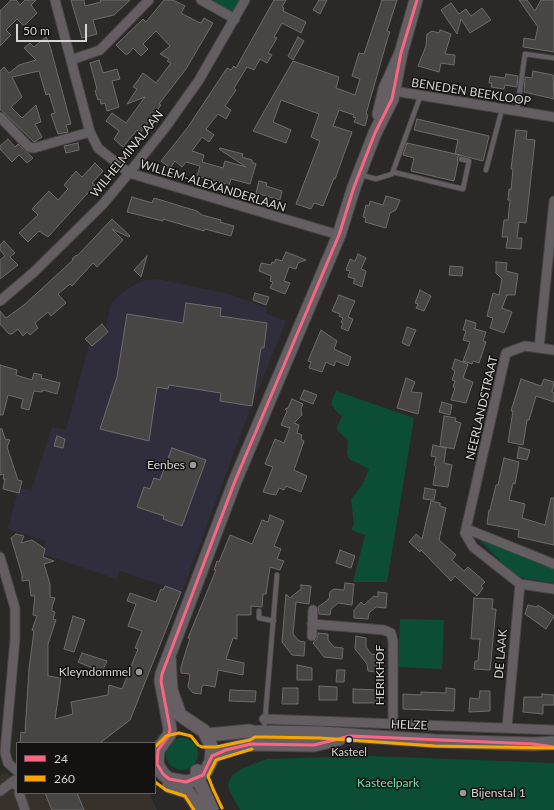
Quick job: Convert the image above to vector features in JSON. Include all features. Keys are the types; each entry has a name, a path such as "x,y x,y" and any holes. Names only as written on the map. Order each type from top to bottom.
{"main road":[{"path":"200,810 191,795 185,791 168,786 156,767 158,750 169,735 158,694 158,688 169,654 235,481 322,273 335,234 375,132 401,53 416,1"},
{"path":"156,767 162,774 173,780 186,782 200,776 209,765 212,756 206,740 196,725 180,715 172,690 169,654"},
{"path":"153,742 167,730 179,728 190,730 206,740"},
{"name":"HELZE","path":"212,756 244,746 261,732"},
{"name":"HELZE","path":"206,740 249,735 261,732 314,745 350,736 533,744 554,743"},
{"path":"206,740 205,753 197,772 218,810"},
{"name":"HELZE","path":"533,744 554,747"},
{"path":"200,776 212,810"}],"street":[{"name":"WILLEM-ALEXANDERLAAN","path":"55,0 90,132 98,148 129,173 335,234"},
{"path":"72,60 100,50 149,0"},
{"path":"201,0 235,19"},
{"name":"WILHELMINALAAN","path":"0,301 34,272 103,204 129,173 165,128 194,86 245,0"},
{"name":"BENEDEN BEEKLOOP","path":"389,91 554,117"},
{"path":"0,117 29,147 34,148 90,132"},
{"path":"554,201 551,257 540,348 554,350"},
{"name":"NEERLANDSTRAAT","path":"467,529 506,353 525,346 540,348"},
{"path":"554,564 467,529 465,533 473,547 520,584 554,589"},
{"path":"0,557 15,608 16,628 2,752 16,779 0,791"},
{"name":"DE LAAK","path":"507,727 520,584"},
{"path":"312,610 312,636"},
{"name":"HERIKHOF","path":"312,624 384,630 391,633 393,641 393,725"},
{"name":"HELZE","path":"261,732 393,725 507,727 554,730"},
{"path":"19,794 25,810"}],"lane":[{"path":"517,111 525,54 554,58"},
{"path":"359,174 376,179 392,174 420,96"},
{"path":"486,170 502,109"},
{"path":"393,172 463,189 469,162 460,159"},
{"path":"261,732 274,621 277,575"},
{"path":"259,611 259,618 274,621"}],"shaded area":[{"path":"157,279 229,294 267,308 266,314 286,321 251,407 182,592 120,571 116,579 43,554 46,541 8,529 19,488 31,491 52,427 66,430 90,342 106,327 111,304 123,292 136,284 145,280"},
{"path":"5,772 12,778 16,794 149,794 157,810 0,810 0,776"}],"green space":[{"path":"208,0 240,0 233,13"},
{"path":"336,391 414,418 387,582 353,582 365,535 351,530 354,525 351,499 362,485 369,469 349,459 347,453 348,440 337,430 337,426 342,417 332,406 332,400"},
{"path":"476,536 554,568 554,583 516,577"},
{"path":"400,619 444,620 442,669 398,667"},
{"path":"179,738 185,738 195,745 198,754 197,760 191,767 185,770 179,770 169,763 166,757 166,751 173,741"},
{"name":"Kasteelpark","path":"371,756 554,763 554,810 240,810 229,790 228,784 232,775 243,768 267,759"}],"building":[{"path":"11,0 16,0 20,5 25,0 36,0 31,5 37,13 24,26 17,19 6,30 11,35 0,46 0,11"},
{"path":"71,0 84,0 85,6 101,2 100,0 130,0 114,15 93,20 97,34 82,38"},
{"path":"164,0 173,0 185,6 181,13 198,22 201,23 204,18 213,23 186,69 159,104 161,105 148,123 140,133 137,130 123,147 114,139 119,131 106,121 112,113 126,123 145,97 127,104 137,89 133,87 143,73 156,83 171,63 167,61 169,59 160,54 170,46 156,31 143,44 148,49 141,56 133,48 128,54 125,54 116,45 143,19 146,22"},
{"path":"274,0 286,0 282,7 284,8 283,11 306,22 301,33 282,23 274,37 277,38 268,53 272,55 267,63 260,59 254,70 247,67 234,88 236,90 225,106 231,110 226,119 218,114 206,129 214,135 209,142 202,137 192,151 204,155 202,162 223,168 225,161 246,167 219,149 220,148 243,154 242,157 252,160 252,162 256,164 250,184 231,179 229,185 197,176 200,166 186,162 182,167 175,161 170,168 161,161 188,127 227,68 231,70 234,66 236,68"},
{"path":"319,0 327,0 320,14 313,10"},
{"path":"382,0 397,0 387,31 390,32 366,114 368,115 365,126 354,122 356,118 353,117 354,115 339,110 333,126 352,132 335,179 334,178 323,206 314,203 311,209 296,204 320,141 311,137 319,114 281,100 273,122 291,130 286,143 253,131 293,61 339,77 336,88 355,95 360,79 352,76 359,53 364,54"},
{"path":"519,0 527,0 535,11 541,0 554,0 554,52 523,47 524,38 535,40 538,27"},
{"path":"451,3 459,14 466,9 471,16 482,8 491,20 470,33 461,19 457,34 441,10"},
{"path":"440,30 451,34 445,54 455,55 454,65 441,63 439,72 418,66 426,46 427,34 432,31 439,33"},
{"path":"46,37 50,46 71,124 66,125 68,132 58,134 51,114 55,113 49,94 46,95 39,71 12,77 22,97 11,107 22,118 36,105 41,122 35,124 42,137 34,142 0,109 0,71 4,67 9,73 19,65 36,60 24,48 30,43 34,47"},
{"path":"298,37 304,41 293,60 288,56"},
{"path":"99,60 103,73 117,69 120,79 112,81 119,107 107,111 105,103 101,104 100,99 98,100 95,91 97,89 90,63"},
{"path":"533,71 553,75 554,99 524,92 525,77 532,78"},
{"path":"506,74 518,76 517,87 505,85 504,89 491,87 492,83 489,83 490,76 505,78"},
{"path":"417,119 489,136 483,161 455,154 458,140 414,130"},
{"path":"516,130 527,131 526,139 535,140 526,223 519,222 517,238 522,238 521,249 506,248 508,237 502,237 504,220 508,220 510,200 508,200 509,189 511,190 513,169 511,169"},
{"path":"8,139 15,147 18,144 33,158 27,163 19,155 12,162 0,149 0,146"},
{"path":"78,143 79,150 66,153 64,146"},
{"path":"407,143 460,155 457,158 458,162 454,181 411,171 414,158 403,155"},
{"path":"95,163 103,171 92,183 95,185 48,237 39,231 28,242 19,233 38,215 32,209 49,191 58,200 68,189 64,185 76,171 82,177"},
{"path":"259,181 267,183 266,186 282,191 280,200 256,193"},
{"path":"386,196 400,200 396,210 390,213 386,228 365,222 366,218 363,217 366,205 369,206 370,201 383,205"},
{"path":"132,197 152,203 154,198 221,220 220,222 234,226 231,236 205,229 204,231 163,219 163,221 127,212"},
{"path":"112,219 130,236 129,237 112,229 123,240 97,267 93,263 72,286 70,284 58,294 66,303 51,316 48,312 35,323 38,328 30,335 27,332 23,336 18,329 12,334 9,334 0,324 0,311 6,318 24,305 73,260 72,259 78,255"},
{"path":"4,241 15,253 10,257 18,265 0,279 0,260 5,256 0,250 0,245"},
{"path":"286,252 306,260 298,263 296,269 289,267 284,281 290,283 285,294 270,288 273,282 270,281 271,276 259,271 261,263 271,265 276,259 282,261"},
{"path":"358,254 366,258 361,269 366,271 362,287 353,283 355,279 348,277 350,271 346,270 350,259 355,261"},
{"path":"147,256 141,277 134,270"},
{"path":"496,262 507,263 506,271 518,274 515,295 507,295 502,308 512,312 504,333 490,328 493,318 487,316 493,293 499,295 502,279 496,273"},
{"path":"450,266 463,267 462,276 449,275"},
{"path":"420,290 431,296 424,311 416,308 418,304 415,303"},
{"path":"255,293 269,297 266,305 253,300"},
{"path":"339,295 355,301 348,317 353,319 348,331 341,328 343,318 339,316 340,314 332,311"},
{"path":"186,303 221,308 220,316 267,323 264,348 261,348 252,406 220,401 221,393 169,385 168,389 157,387 149,441 100,429 117,377 127,314 183,323"},
{"path":"466,320 476,323 475,329 486,332 483,341 486,342 479,363 473,361 472,364 463,361 470,342 463,340 466,331 463,330"},
{"path":"102,324 108,332 92,346 85,339"},
{"path":"407,327 416,330 409,346 402,343"},
{"path":"321,330 337,341 334,349 351,357 348,366 336,361 334,366 326,362 322,372 309,368 311,362 308,361"},
{"path":"455,359 468,364 463,378 473,382 466,403 451,400 455,388 453,387 455,381 452,380 455,371 452,369"},
{"path":"0,365 17,370 16,375 32,380 34,373 42,375 41,378 60,383 57,394 43,390 42,392 34,391 29,410 21,408 23,399 8,395 3,415 0,415"},
{"path":"406,378 415,382 411,392 422,393 418,414 397,408"},
{"path":"521,379 541,386 544,379 554,382 552,392 554,393 554,402 536,396 529,420 527,420 523,445 508,442 513,411 511,411"},
{"path":"304,390 317,395 313,404 300,399"},
{"path":"292,399 303,404 301,409 302,415 294,423 299,425 297,433 302,435 301,439 304,441 294,470 307,476 301,492 286,486 284,490 279,488 276,495 270,494 263,492 273,467 265,464 275,439 284,443 290,427 281,425 287,411 285,409 288,408"},
{"path":"442,402 452,405 450,415 439,412"},
{"path":"444,416 456,418 455,421 461,423 454,449 440,446"},
{"path":"0,429 2,429 5,439 10,440 7,447 18,480 22,481 19,493 3,489 5,479 3,479 4,474 0,475"},
{"path":"57,436 65,439 63,448 54,446"},
{"path":"433,445 446,448 444,463 452,465 448,487 433,485 436,457 431,456"},
{"path":"519,447 530,450 527,460 517,458"},
{"path":"172,448 206,460 182,526 163,519 164,516 137,507 144,487 150,489 154,478 160,480"},
{"path":"504,458 519,462 515,484 513,483 509,500 525,504 522,518 545,525 551,498 554,498 554,545 518,537 519,530 487,524 489,510 496,485 498,485"},
{"path":"425,488 436,490 434,500 423,499"},
{"path":"431,501 440,503 440,506 446,508 439,540 456,555 452,560 464,571 468,567 485,582 481,586 483,588 477,596 455,576 451,581 421,550 420,552 409,542 416,534 422,539"},
{"path":"270,515 284,521 274,546 281,549 277,559 284,561 280,570 270,567 266,594 263,594 262,607 251,606 251,615 237,615 237,639 233,638 226,659 244,663 243,675 218,670 215,687 204,685 202,686 201,694 193,693 188,687 190,674 181,673 181,667 190,638 188,638 216,570 214,570 217,561 219,562 230,535 252,544 262,520 268,522"},
{"path":"16,534 24,536 21,543 32,540 45,549 43,557 54,561 44,564 50,584 50,597 55,598 52,611 55,612 53,619 56,620 48,644 48,676 61,678 55,719 73,714 71,702 108,695 109,685 122,689 138,649 135,648 142,631 128,626 136,604 127,601 130,593 156,602 161,589 163,590 165,586 181,592 130,720 101,742 20,742 21,732 25,733 29,669 34,631 32,630 37,616 33,615 35,596 31,596 29,580 22,581 22,575 11,538"},
{"path":"340,550 355,556 351,568 336,563"},
{"path":"345,583 354,584 352,605 338,603 331,609 330,615 319,614 318,607 329,599 330,592 334,589 344,590"},
{"path":"301,585 311,586 309,604 296,602 293,634 299,641 305,642 304,656 292,655 282,642 286,594 290,598 301,589"},
{"path":"378,592 387,593 386,608 376,607 369,613 368,619 354,618 354,610 361,602 364,605 374,596 378,597"},
{"path":"474,598 493,599 492,609 496,609 490,670 474,669 475,661 478,661 480,639 471,639"},
{"path":"528,605 537,607 538,605 554,616 546,629 525,614"},
{"path":"73,616 85,620 74,652 64,649"},
{"path":"318,633 328,634 328,640 334,647 343,648 342,659 324,657 313,643 317,639"},
{"path":"356,636 366,638 366,647 371,654 378,655 376,672 368,671 367,664 355,649"},
{"path":"82,653 107,661 102,672 78,662"},
{"path":"297,665 312,668 312,680 297,680"},
{"path":"337,670 345,670 344,682 336,682"},
{"path":"319,686 337,687 337,700 319,700"},
{"path":"283,688 298,688 298,704 282,704"},
{"path":"446,688 455,689 454,711 403,709 403,694 421,695 421,692 446,693"},
{"path":"353,689 379,690 378,703 353,703"},
{"path":"230,690 256,691 255,702 229,701"},
{"path":"480,691 490,691 490,711 469,712 470,698 479,699"},
{"path":"542,694 554,695 554,705 543,705 543,714 523,712 524,697 542,697"},
{"path":"45,794 77,794 84,810 52,810"}],"transit line":[{"name":"24","path":"417,0 401,53 392,99 375,133 354,187 339,235 235,481 162,674 161,681 170,729 169,735 158,750 157,764 163,774 169,779 186,782 203,775 212,756 226,750 251,744 314,745 350,736 533,744 554,747"},
{"name":"260","path":"156,746 166,736 179,733 191,736 198,745 202,747 216,747 250,740 255,737 264,737 320,738 435,746 554,748"},
{"name":"260","path":"222,808 208,776 216,760 252,749"},
{"name":"260","path":"156,783 166,790 185,796 194,810"}],"place":[{"name":"Eenbes","path":"193,465"},
{"name":"Kleyndommel","path":"139,672"},
{"name":"Kasteel","path":"349,740"},
{"name":"Bijenstal 1","path":"463,793"}]}
